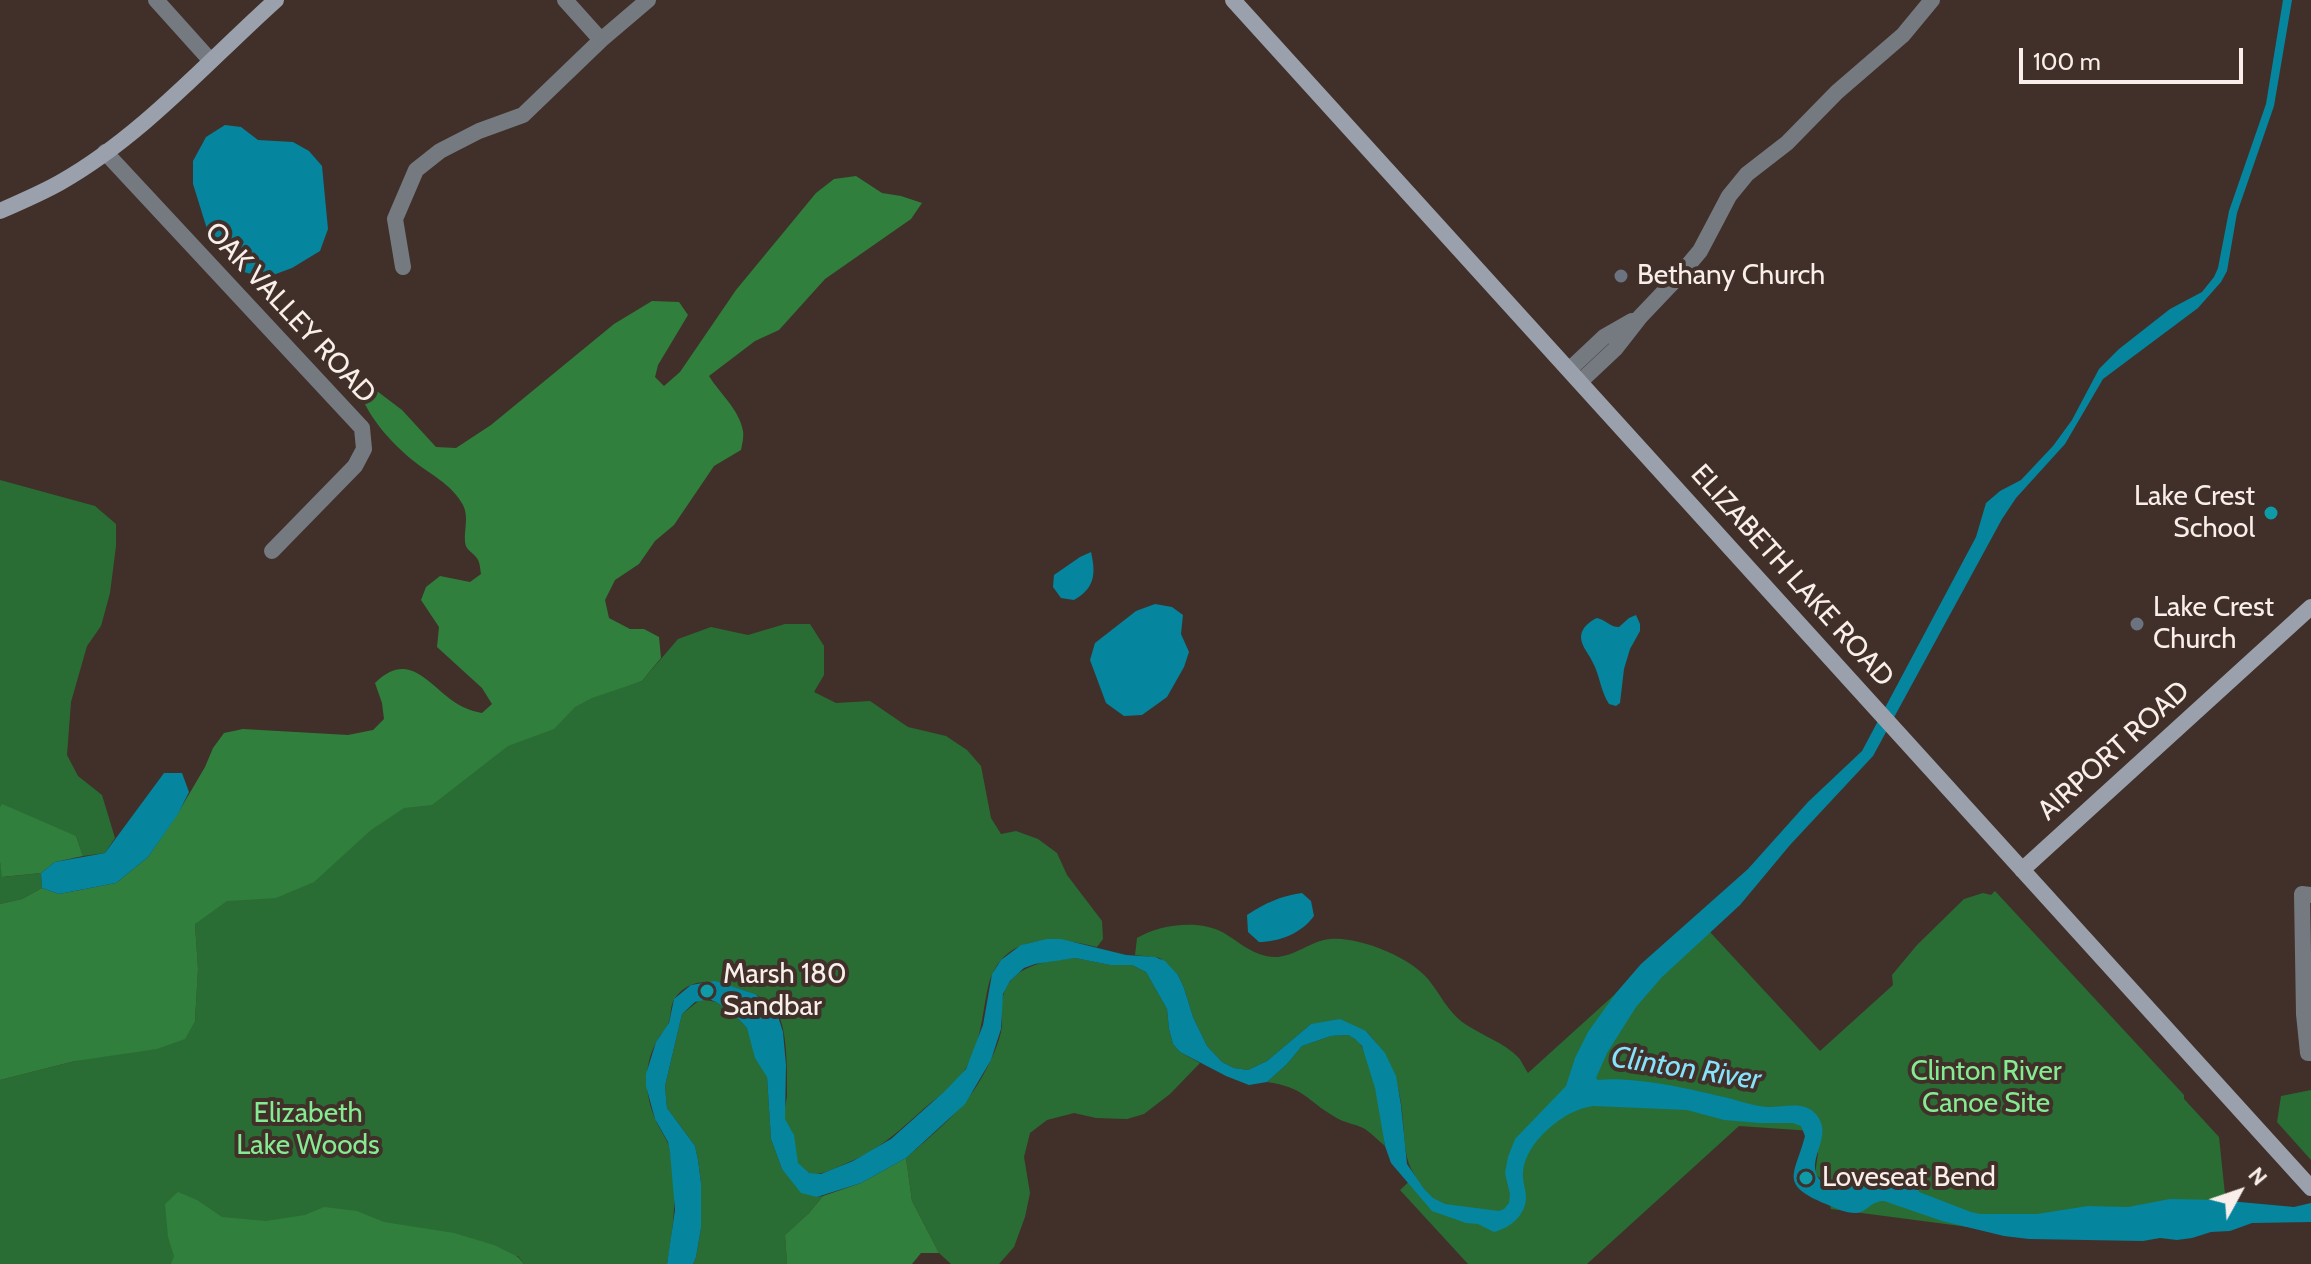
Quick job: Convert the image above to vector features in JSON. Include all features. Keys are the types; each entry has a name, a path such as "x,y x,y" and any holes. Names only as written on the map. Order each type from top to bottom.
{"street":[{"path":"156,0 210,60"},
{"path":"0,211 61,182 105,152 169,100 276,0"},
{"path":"565,0 601,40"},
{"path":"403,267 395,219 416,170 440,151 479,131 523,115 648,0"},
{"name":"ELIZABETH LAKE ROAD","path":"1233,0 2311,1188"},
{"path":"1575,375 1615,349 1640,317 1660,299 1700,251 1729,196 1747,174 1787,143 1837,92 1903,35 1932,0"},
{"name":"OAK VALLEY ROAD","path":"105,152 362,428 364,449 355,466 272,551"},
{"name":"AIRPORT ROAD","path":"2022,870 2311,607"},
{"path":"2311,895 2302,894 2304,1014 2308,1053 2311,1053"}],"green space":[{"path":"856,176 882,193 922,203 911,219 825,279 779,330 755,341 709,376 741,423 741,450 714,466 674,525 655,541 639,564 615,580 605,600 609,618 630,629 644,629 659,637 661,658 642,681 592,698 575,707 554,729 508,746 432,805 404,808 371,830 314,882 276,898 227,901 195,924 198,969 195,1021 185,1039 157,1049 75,1061 0,1080 0,904 22,899 42,888 59,894 116,883 148,857 178,813 224,733 243,729 348,735 373,730 384,719 375,683 400,669 411,670 468,709 482,713 492,704 482,688 437,647 439,627 421,600 426,587 440,576 470,582 481,574 478,560 466,545 463,505 446,485 389,438 361,395 373,388 402,410 436,447 456,448 491,425 614,324 652,301 679,302 688,315 658,365 655,377 664,386 680,372 736,290 816,193 834,179"},
{"path":"0,480 95,506 116,524 110,593 101,626 87,646 71,702 67,755 78,776 102,795 115,838 105,853 83,856 76,836 58,830 0,848"},
{"name":"Elizabeth Lake Woods","path":"785,624 810,624 824,646 824,675 814,692 836,703 870,701 908,727 946,736 967,750 981,766 991,818 1001,834 1016,831 1038,839 1057,853 1067,875 1102,921 1103,939 1097,947 1047,941 1031,943 1004,956 988,987 978,1039 966,1068 953,1084 900,1130 871,1151 834,1169 814,1174 803,1170 784,1117 786,1053 777,1012 766,1000 750,993 700,983 684,989 675,998 669,1023 654,1046 648,1068 649,1101 669,1146 674,1179 673,1222 667,1264 524,1264 518,1256 490,1264 0,1264 0,1080 75,1061 195,1021 198,969 195,924 213,897 507,721 642,681 678,639 711,627 748,635"},
{"path":"2,804 76,836 83,856 55,862 41,873 2,877"},
{"path":"0,862 3,877 41,873 42,888 22,899 0,904"},
{"name":"Clinton River Canoe Site","path":"1995,891 2219,1137 2226,1204 2060,1239 1831,1209 1825,1182 1815,1174 1818,1153 1813,1131 1739,1126 1587,1264 1468,1264 1400,1190 1415,1176 1406,1150 1400,1096 1388,1062 1366,1031 1311,1024 1267,1061 1248,1070 1234,1068 1222,1062 1207,1046 1178,975 1160,958 1135,955 1137,938 1157,929 1180,925 1214,929 1254,952 1275,957 1330,939 1369,945 1396,956 1420,971 1457,1017 1513,1052 1528,1073 1698,919 1820,1051 1893,985 1892,975 1917,945 1964,899 1983,893 1991,895"},
{"path":"1075,958 1110,965 1132,965 1146,972 1167,1009 1173,1044 1180,1052 1200,1063 1170,1094 1144,1114 1127,1119 1096,1118 1074,1113 1047,1120 1030,1133 1024,1157 1030,1193 1014,1247 999,1264 951,1264 939,1253 912,1201 906,1158 957,1111 975,1089 999,1039 1002,1001 1012,980 1020,972 1040,963"},
{"path":"701,999 716,1002 732,1012 747,1028 767,1077 771,1139 782,1169 817,1197 823,1196 785,1235 787,1264 693,1264 701,1228 698,1160 695,1146 667,1108 665,1086 682,1014"},
{"path":"1348,1035 1361,1045 1371,1069 1385,1146 1365,1129 1339,1119 1297,1091 1267,1082 1302,1046 1331,1036"},
{"path":"2311,1090 2311,1160 2277,1122 2281,1096"},
{"path":"906,1158 912,1201 939,1253 921,1253 912,1264 787,1264 785,1235 823,1196 861,1183"},
{"path":"178,1192 197,1200 222,1217 266,1221 305,1215 324,1207 357,1211 384,1222 454,1233 494,1245 518,1257 524,1264 171,1264 174,1256 168,1237 165,1204"}],"water":[{"path":"2283,0 2292,0 2274,106 2237,213 2227,271 2221,282 2198,308 2103,379 2065,444 2016,498 2002,519 1873,756 1790,845 1740,905 1662,977 1636,1007 1607,1053 1596,1078 1659,1084 1761,1106 1807,1108 1813,1111 1822,1125 1815,1165 1820,1180 1841,1184 1864,1178 1877,1181 1910,1178 1915,1181 1919,1192 1980,1214 2037,1214 2088,1206 2128,1207 2170,1199 2218,1200 2294,1207 2311,1203 2311,1222 2252,1223 2230,1231 2177,1240 2029,1239 1942,1221 1884,1201 1860,1212 1848,1212 1811,1197 1796,1184 1795,1169 1805,1136 1801,1126 1724,1120 1687,1110 1593,1106 1559,1120 1531,1149 1523,1175 1526,1197 1523,1210 1511,1224 1494,1232 1478,1224 1432,1211 1391,1163 1375,1088 1362,1046 1355,1039 1348,1035 1331,1036 1302,1046 1267,1082 1249,1085 1180,1052 1173,1044 1167,1009 1146,972 1132,965 1110,965 1075,958 1035,964 1024,968 1010,981 1003,994 1001,1029 991,1060 965,1104 906,1158 861,1183 817,1197 801,1193 782,1169 771,1139 767,1077 755,1058 747,1028 732,1012 716,1002 709,999 695,1002 682,1014 665,1086 667,1108 695,1146 701,1183 701,1228 693,1264 667,1264 675,1210 670,1152 655,1119 646,1074 656,1042 669,1023 674,999 691,985 715,981 755,994 777,1013 783,1032 786,1065 785,1119 794,1135 798,1163 809,1173 821,1174 853,1161 891,1139 946,1090 966,1069 983,1025 992,974 1001,960 1021,945 1047,939 1061,939 1165,961 1178,975 1207,1046 1222,1062 1234,1068 1248,1070 1267,1061 1311,1024 1340,1019 1366,1031 1385,1053 1396,1076 1407,1164 1424,1189 1445,1204 1499,1211 1504,1209 1509,1203 1510,1194 1505,1173 1515,1139 1566,1086 1588,1032 1616,993 1641,964 1748,869 1808,802 1862,751 1976,537 1986,503 2021,480 2053,446 2072,420 2099,369 2119,349 2170,309 2202,292 2214,277 2229,211 2266,104"},
{"path":"225,125 241,127 258,140 293,142 309,151 322,166 328,229 320,251 292,268 265,278 244,272 207,229 193,184 193,161 206,137"},
{"path":"1091,552 1093,574 1090,585 1074,600 1061,598 1053,587 1054,575"},
{"path":"1155,604 1172,607 1183,615 1181,634 1189,652 1167,697 1142,715 1124,716 1106,703 1090,660 1095,643 1136,611"},
{"path":"1636,615 1640,631 1630,649 1620,703 1616,706 1606,699 1595,666 1582,644 1581,634 1586,625 1597,618 1619,627"},
{"path":"164,773 182,773 189,792 178,814 148,857 116,883 59,894 42,888 41,873 55,862 105,853"},
{"path":"1302,893 1311,901 1314,916 1303,927 1267,942 1259,942 1248,932 1247,915 1273,901"}],"place":[{"name":"Bethany Church","path":"1621,276"},
{"name":"Lake Crest School","path":"2271,513"},
{"name":"Lake Crest Church","path":"2137,624"},
{"name":"Marsh 180 Sandbar","path":"707,991"},
{"name":"Loveseat Bend","path":"1806,1178"}],"water label":[{"name":"Clinton River","path":"1686,1069"}]}
